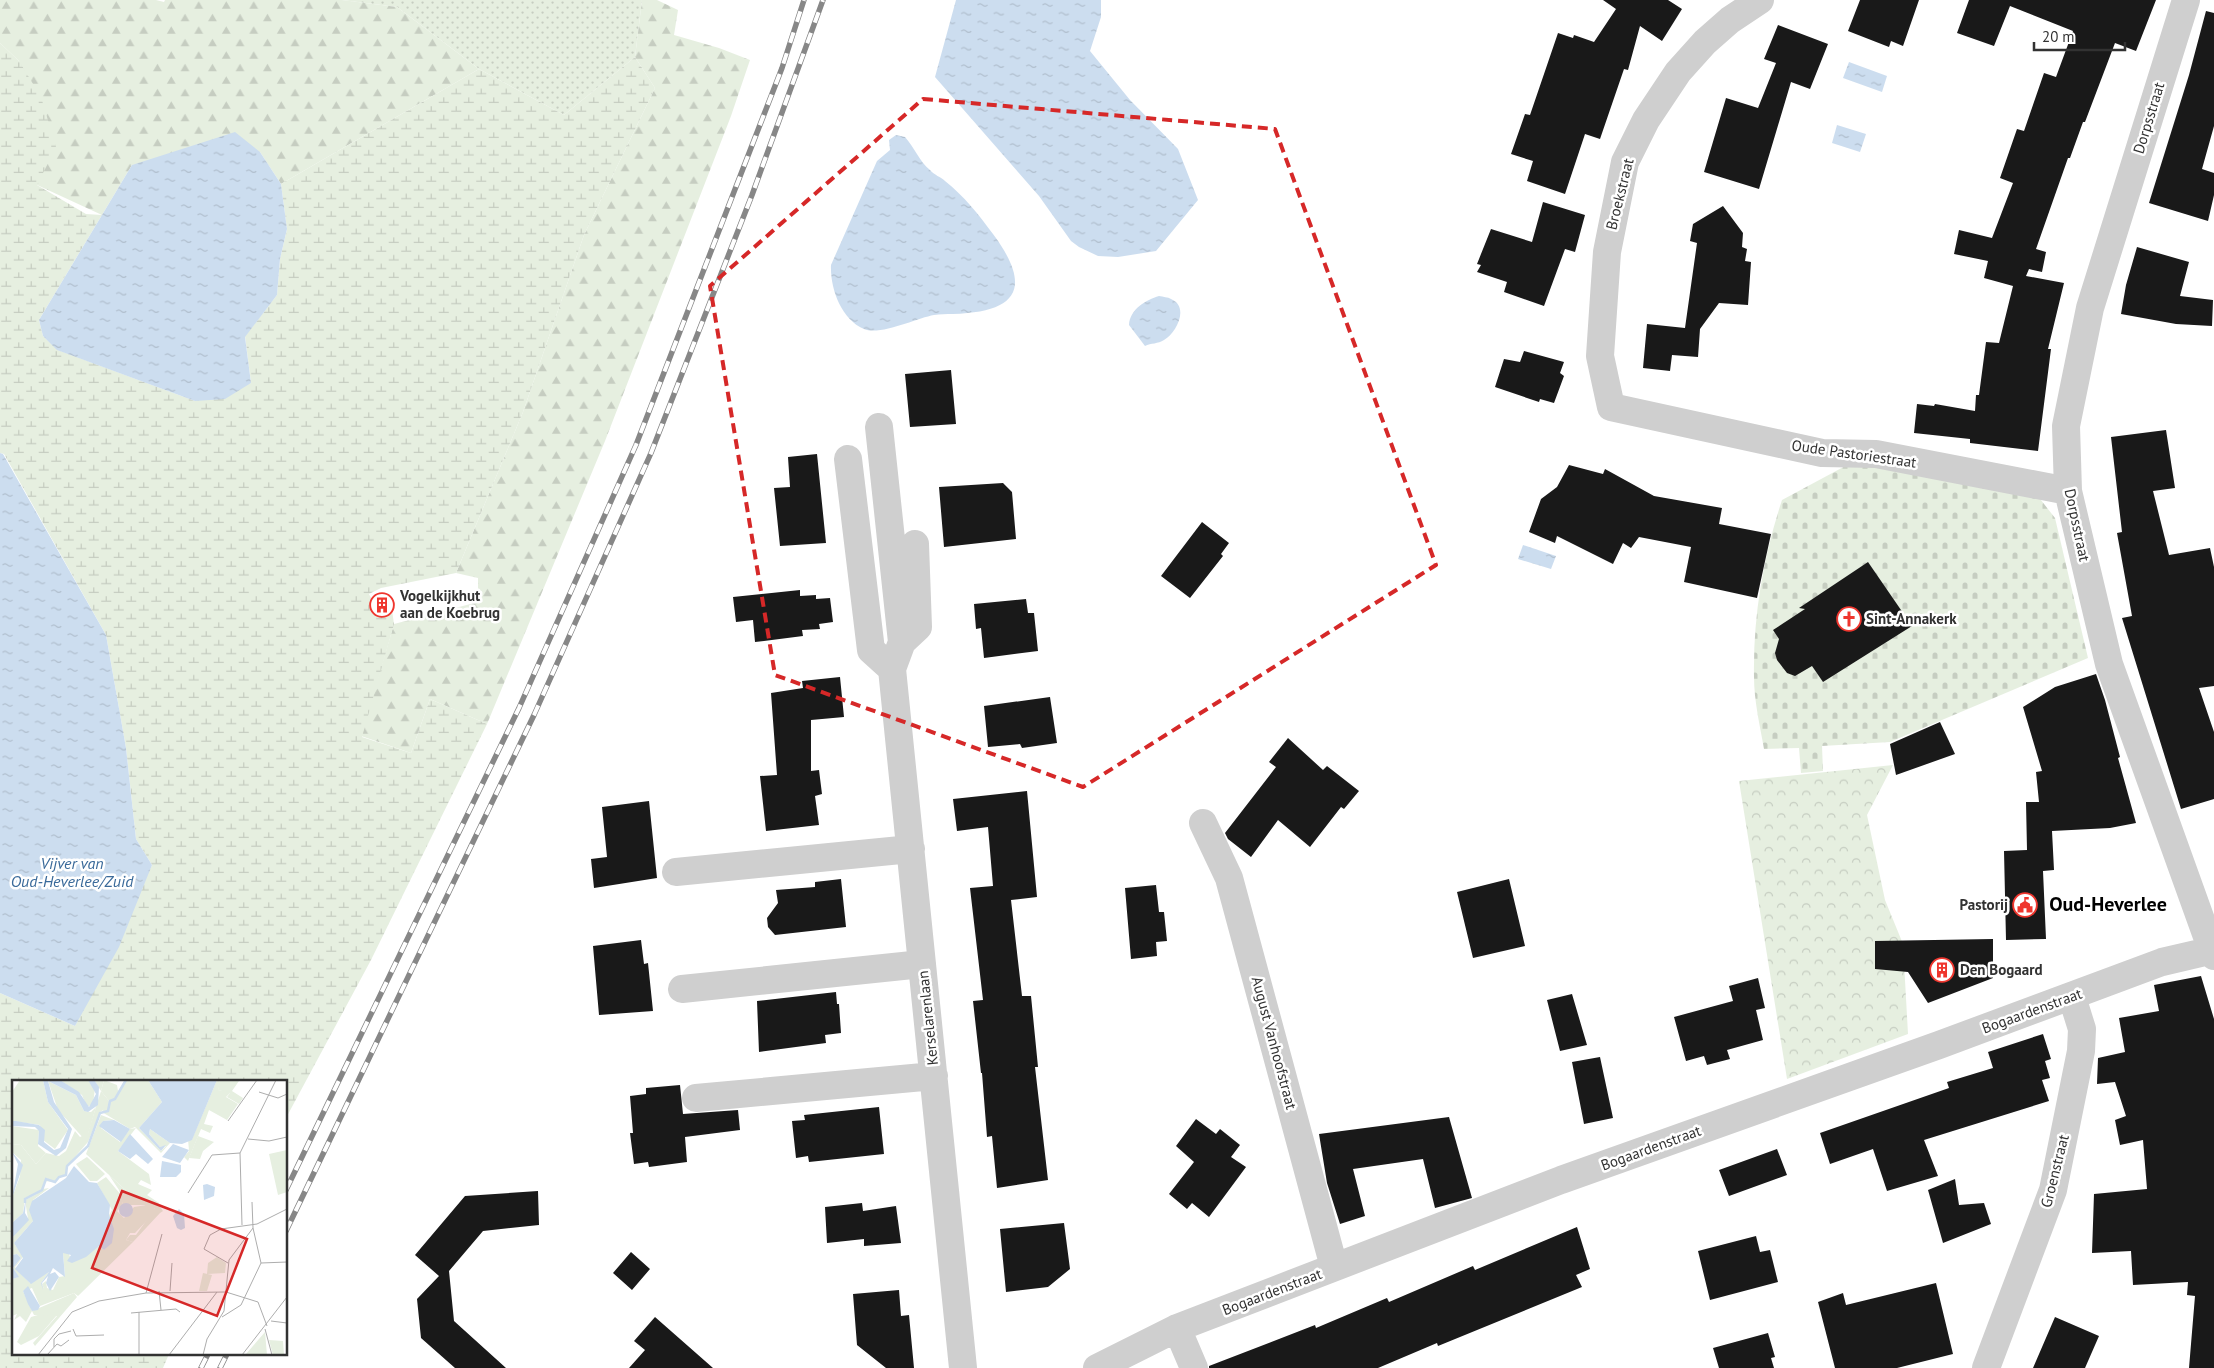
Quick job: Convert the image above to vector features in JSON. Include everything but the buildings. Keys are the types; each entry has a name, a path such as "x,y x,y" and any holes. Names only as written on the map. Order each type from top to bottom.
{"street":[{"name":"Broekstraat","path":"1611,407 1600,356 1607,252 1626,162 1646,120 1678,72 1705,42 1730,20 1760,0"},
{"name":"Dorpsstraat","path":"2186,0 2090,308 2066,426 2071,502 2109,664 2213,952"},
{"name":"Oude Pastoriestraat","path":"1611,407 1822,453 1876,454 2071,502"},
{"path":"848,459 871,650 892,669 902,642 879,427"},
{"path":"902,642 918,627 915,544"},
{"name":"Kerselarenlaan","path":"892,669 963,1368"},
{"name":"August Vanhoofstraat","path":"1203,823 1229,878 1334,1267"},
{"path":"676,872 911,849"},
{"name":"Bogaardenstraat","path":"1097,1368 1177,1328 1570,1177 2072,997 2162,962 2213,952"},
{"path":"682,989 922,964"},
{"name":"Groenstraat","path":"1986,1368 2053,1190 2081,1051 2082,1029 2072,997"},
{"path":"696,1098 934,1076"},
{"path":"1177,1328 1194,1368"}],"highlighted area":[{"path":"923,99 1275,129 1436,565 1083,787 775,675 710,286"}],"green space":[{"path":"0,0 156,0 164,2 165,0 342,0 397,7 479,69 281,184 260,152 132,165 102,215 37,185 19,61 0,43"},
{"path":"342,0 642,0 635,57 564,115 479,69 397,7"},
{"path":"642,0 657,0 678,10 674,35 719,48 750,60 731,116 605,441 487,724 430,699 411,753 361,736 394,624 478,602 478,578 456,573 523,412 584,235 655,88 635,57"},
{"path":"0,43 19,61 41,97 56,147 37,185 86,214 102,215 39,320 43,336 58,350 195,401 251,383 245,336 277,295 280,259 287,229 281,184 479,69 564,115 635,57 655,88 584,235 523,412 456,573 381,588 369,594 380,616 392,610 394,624 362,737 411,753 430,699 487,724 371,960 288,1114 288,1080 12,1080 12,1356 168,1356 163,1368 0,1368 0,993 75,1026 152,865 136,839 126,748 106,635 4,454 0,453"},
{"path":"1862,457 2037,495 2055,518 2088,658 1890,742 1822,746 1823,771 1801,773 1799,748 1764,749 1756,704 1754,686 1755,632 1757,609 1769,544 1782,500"},
{"path":"1893,765 1867,815 1885,900 1903,944 1908,1034 1787,1079 1739,781"}],"water":[{"path":"956,0 1101,0 1101,17 1090,51 1130,100 1178,149 1198,200 1156,251 1118,257 1098,256 1071,241 1039,196 935,77"},
{"path":"1849,62 1887,76 1882,92 1843,78"},
{"path":"1837,125 1866,134 1860,152 1832,143"},
{"path":"235,132 260,152 281,184 287,229 280,259 277,295 245,337 251,383 225,399 195,401 57,350 43,336 39,320 132,165"},
{"path":"896,135 905,137 926,167 965,199 988,227 1005,253 1013,269 1015,283 1012,294 1005,302 992,308 975,312 934,315 899,326 871,331 856,324 843,310 832,283 831,265 877,161 890,150 889,140"},
{"path":"1159,296 1170,298 1177,303 1180,308 1179,320 1169,337 1145,346 1129,325 1130,319 1140,306"},
{"name":"Vijver van Oud-Heverlee/Zuid","path":"0,453 3,454 106,635 126,748 136,839 152,865 119,947 75,1026 0,993"},
{"path":"1523,545 1556,556 1551,569 1518,559"}],"railway":[{"path":"288,1186 519,708 636,445 782,68 804,0"},
{"path":"288,1227 534,715 651,453 752,195 823,0"},
{"path":"201,1368 207,1356"},
{"path":"220,1368 226,1356"}],"place":[{"name":"Vogelkijkhut aan de Koebrug","path":"382,605"},
{"name":"Sint-Annakerk","path":"1849,619"},
{"name":"Pastorij","path":"2025,905"},
{"name":"Den Bogaard","path":"1942,970"}],"district":[{"name":"Oud-Heverlee","path":"2108,904"}]}
